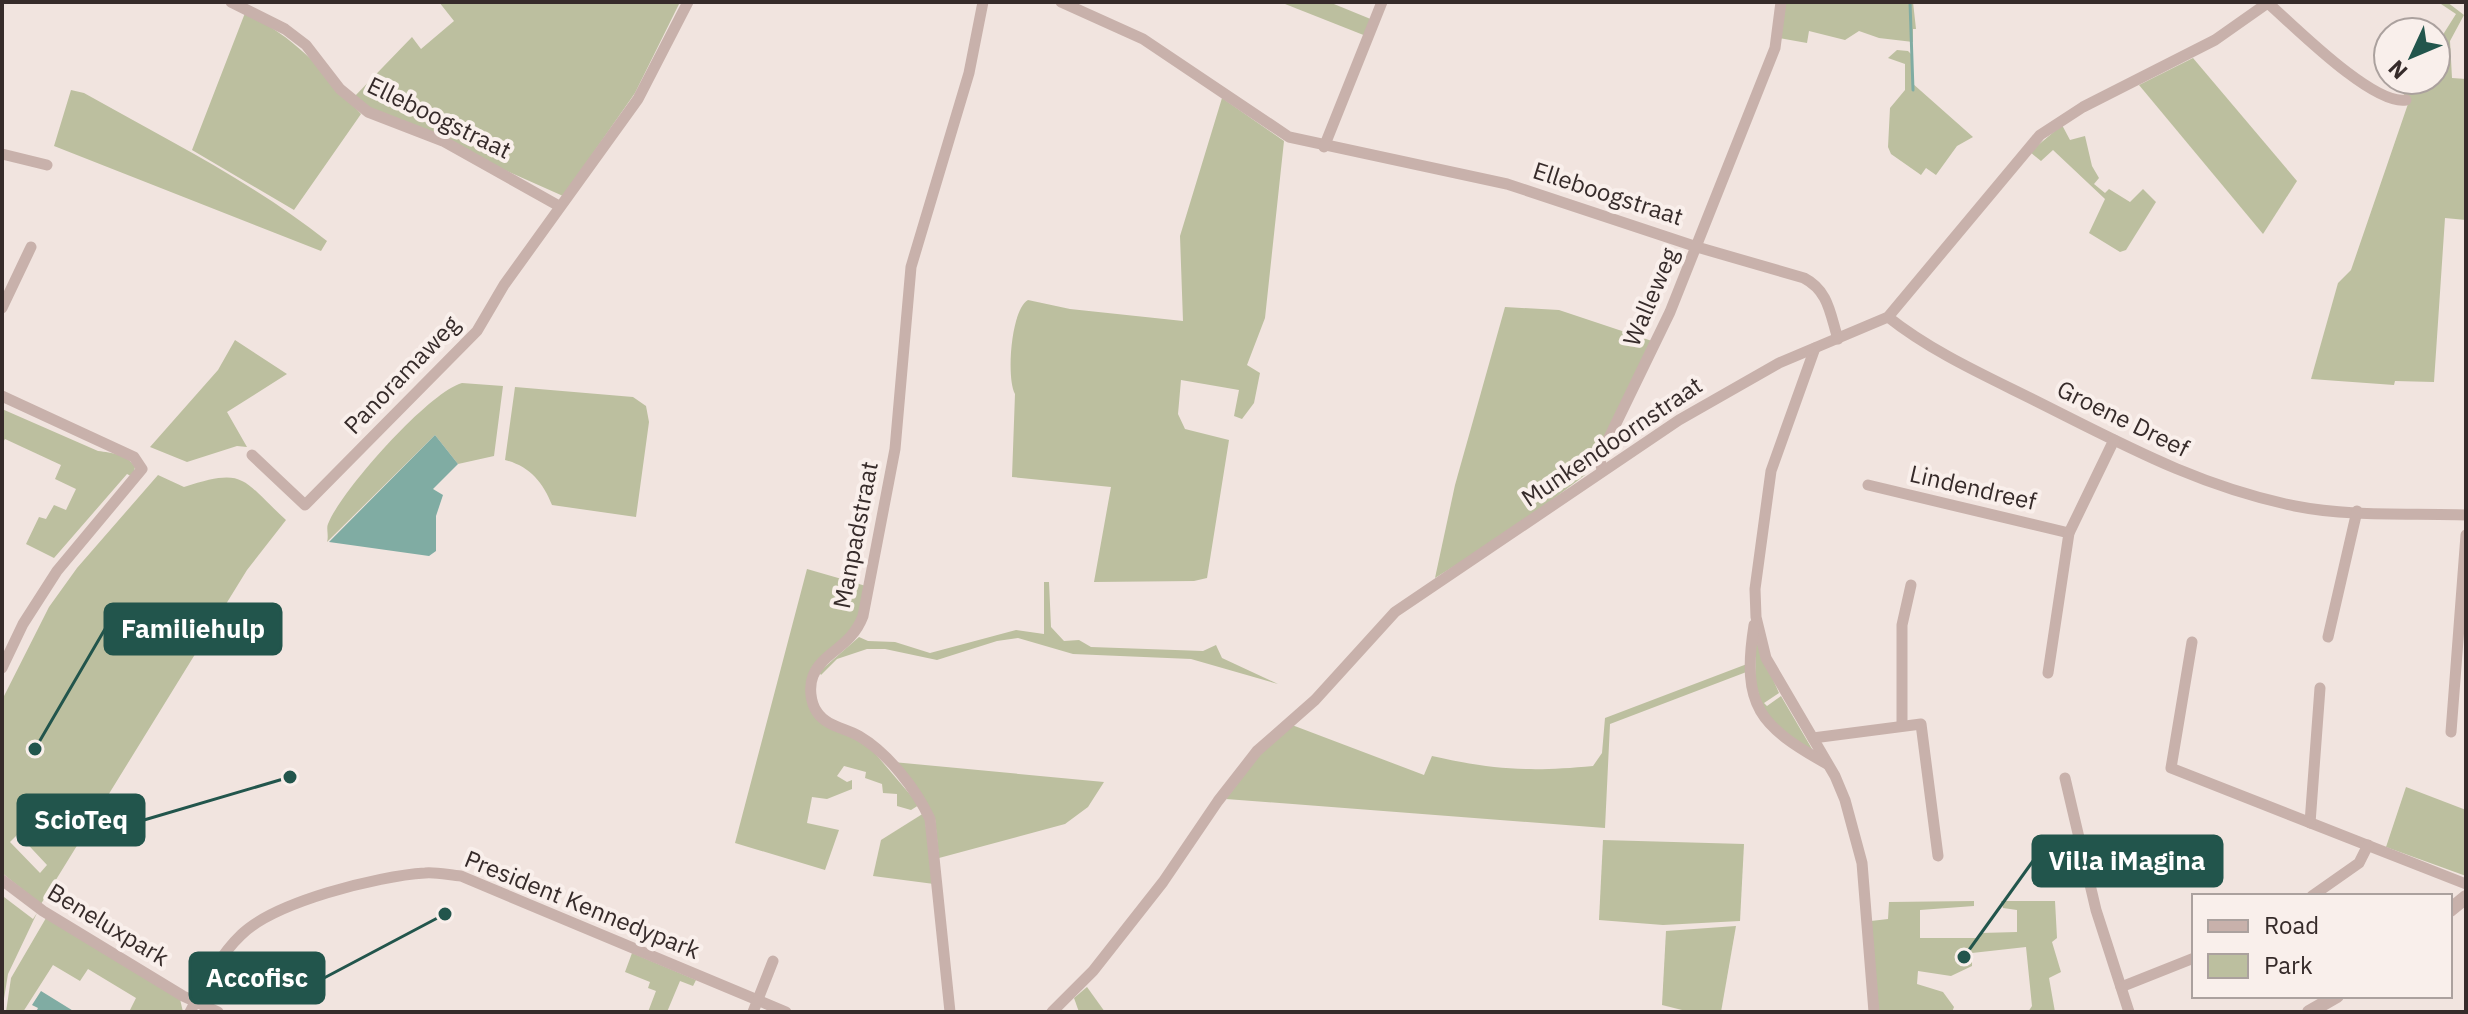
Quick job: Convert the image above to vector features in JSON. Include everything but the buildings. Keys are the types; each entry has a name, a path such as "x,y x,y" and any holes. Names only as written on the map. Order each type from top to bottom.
{"street":[{"name":"Elleboogstraat","path":"231,2 285,29 306,45 340,89 368,112 443,141 559,206"},
{"path":"559,206 638,99 688,2"},
{"name":"Manpadstraat","path":"950,1012 930,819 916,795 874,747 817,712 810,684 816,669 858,632 863,616 895,449 911,267 969,73 983,2"},
{"name":"Elleboogstraat","path":"1061,2 1102,17 1143,39 1289,137 1507,184 1812,282 1825,295 1838,339"},
{"path":"1324,147 1382,2"},
{"name":"Walleweg","path":"1602,470 1600,460 1606,444 1646,365 1697,247 1775,48 1781,2"},
{"path":"2269,2 2351,77 2387,97 2406,100"},
{"name":"Munkendoornstraat","path":"1052,1012 1093,971 1163,882 1248,762 1315,700 1380,625 1411,600 1516,533 1602,470 1748,379 1888,317 2040,135 2070,114 2215,40 2269,2"},
{"path":"2,154 47,165"},
{"name":"Panoramaweg","path":"252,455 305,505 477,331 504,285 559,206"},
{"path":"2,308 31,247"},
{"name":"Groene Dreef","path":"1888,317 1909,334 1982,374 2175,471 2245,495 2299,507 2466,515"},
{"path":"1815,348 1771,471 1759,551 1752,669 1758,711 1771,727 1829,766"},
{"path":"2,396 134,457 142,471 57,571 23,624 2,668"},
{"path":"2048,673 2069,533 2114,440"},
{"name":"Lindendreef","path":"1868,485 2069,533"},
{"path":"2328,637 2357,511"},
{"path":"2451,732 2466,535"},
{"path":"1902,725 1902,625 1911,585"},
{"path":"1756,617 1766,658 1829,766 1845,800 1862,863 1874,1012"},
{"path":"2192,642 2171,768 2466,884"},
{"path":"2310,823 2320,688"},
{"path":"1813,738 1921,724 1938,856"},
{"path":"2065,778 2096,910 2129,1012"},
{"path":"2315,894 2359,863 2368,845"},
{"name":"President Kennedypark","path":"193,1007 240,935 267,915 316,896 425,873 474,881 786,1012"},
{"name":"Beneluxpark","path":"2,880 43,911 193,1007"},
{"path":"2121,987 2192,959"},
{"path":"753,1012 773,961"},
{"path":"2309,1012 2334,998"},
{"path":"193,1007 218,1012"}],"green space":[{"path":"439,2 680,2 635,93 563,196 381,115 354,97 412,37 421,49 454,21"},
{"path":"1280,2 1329,2 1373,20 1366,36"},
{"path":"1785,2 1913,2 1916,29 1913,29 1913,42 1879,38 1859,31 1845,40 1809,31 1807,43 1779,38"},
{"path":"2447,2 2464,15 2452,37 2452,20 2456,14 2441,4"},
{"path":"245,13 295,45 361,114 294,210 192,150"},
{"path":"1897,50 1908,51 1912,55 1912,83 1973,137 1957,146 1936,175 1926,168 1921,175 1891,154 1888,147 1890,108 1905,90 1905,64 1888,58"},
{"path":"2193,58 2297,181 2263,234 2139,85"},
{"path":"2452,78 2466,79 2466,220 2445,218 2434,382 2395,381 2394,385 2311,379 2338,283 2351,270 2409,101 2402,97 2452,96"},
{"path":"71,90 84,93 209,162 269,200 327,241 321,251 54,146"},
{"path":"1222,98 1284,141 1265,318 1247,365 1260,373 1254,403 1242,419 1234,416 1239,390 1181,380 1178,414 1185,429 1229,440 1207,578 1194,581 1094,582 1111,487 1012,477 1015,394 1011,360 1014,329 1022,306 1028,300 1070,309 1183,321 1180,236"},
{"path":"2062,125 2070,140 2085,136 2092,166 2099,178 2094,184 2105,193 2109,189 2130,202 2143,189 2156,202 2126,250 2120,252 2089,233 2105,199 2053,150 2041,161 2030,152"},
{"path":"1505,307 1559,310 1652,341 1585,475 1514,529 1435,578 1455,485"},
{"path":"235,340 287,374 227,412 247,447 237,446 187,462 150,447 218,370"},
{"path":"462,383 503,386 494,456 458,464 435,435 327,542 327,526 335,510 366,469 428,405"},
{"path":"515,387 633,397 646,406 649,422 636,517 552,505 534,476 521,466 505,460"},
{"path":"2,409 98,451 123,457 135,467 133,477 127,474 54,558 26,544 39,517 46,519 54,505 66,510 76,489 55,479 61,465 5,439 2,444"},
{"path":"158,475 184,487 220,478 241,481 286,520 247,570 41,904 2,873 2,700 49,607 77,568","holes":["18,834 47,865 40,873 10,842"]},
{"path":"807,569 866,586 858,624 817,664 813,711 873,751 919,805 911,810 897,806 897,794 883,793 882,784 865,778 866,772 844,766 837,776 847,782 852,780 852,789 827,799 812,797 807,823 839,830 825,870 735,843"},
{"path":"1044,582 1049,582 1051,627 1064,641 1079,640 1091,647 1203,651 1216,645 1222,658 1278,684 1191,659 1073,654 1018,638 997,641 937,660 885,649 867,649 837,659 821,675 819,672 859,637 868,641 895,642 930,653 1016,630 1044,634"},
{"path":"1756,641 1779,693 1764,703 1767,706 1781,696 1815,754 1765,717 1755,681"},
{"path":"1747,664 1749,671 1610,724 1605,828 1226,799 1263,750 1292,725 1424,775 1432,756 1512,768 1593,766 1602,753 1605,718"},
{"path":"893,762 1104,782 1088,807 1065,824 939,858 935,819"},
{"path":"2406,787 2466,810 2466,876 2386,847"},
{"path":"924,813 934,884 873,876 881,840"},
{"path":"1603,840 1744,844 1740,921 1663,925 1599,920"},
{"path":"4,897 33,919 37,913 8,974 2,1011"},
{"path":"1974,901 1974,906 1920,910 1920,938 1980,938 1981,933 2017,932 2017,910 2003,908 2001,901 2055,901 2057,938 2052,942 2061,972 2049,978 2055,1012 2028,1012 2032,1006 2026,947 1972,953 1972,966 1951,976 1918,971 1917,984 1943,992 1954,1007 1952,1012 1876,1012 1871,921 1888,919 1889,902"},
{"path":"46,918 180,999 183,1012 129,1012 136,998 88,969 80,981 53,965 23,1012 6,1012 11,978"},
{"path":"1736,926 1721,1012 1690,1012 1662,1005 1666,931"},
{"path":"632,953 696,980 693,986 680,981 667,1012 648,1012 656,991 648,988 650,982 625,972"},
{"path":"1087,987 1105,1012 1079,1012 1074,998"}],"water":[{"path":"435,435 458,464 433,489 443,495 436,516 436,551 429,556 329,542"},
{"path":"41,991 75,1012 36,1012 38,1008 32,1005"}],"waterway":[{"path":"1910,2 1913,90"}],"place":[{"name":"Familiehulp","path":"35,749"},
{"name":"ScioTeq","path":"290,777"},
{"name":"Accofisc","path":"445,914"},
{"name":"Vil!a iMagina","path":"1964,957"}]}
